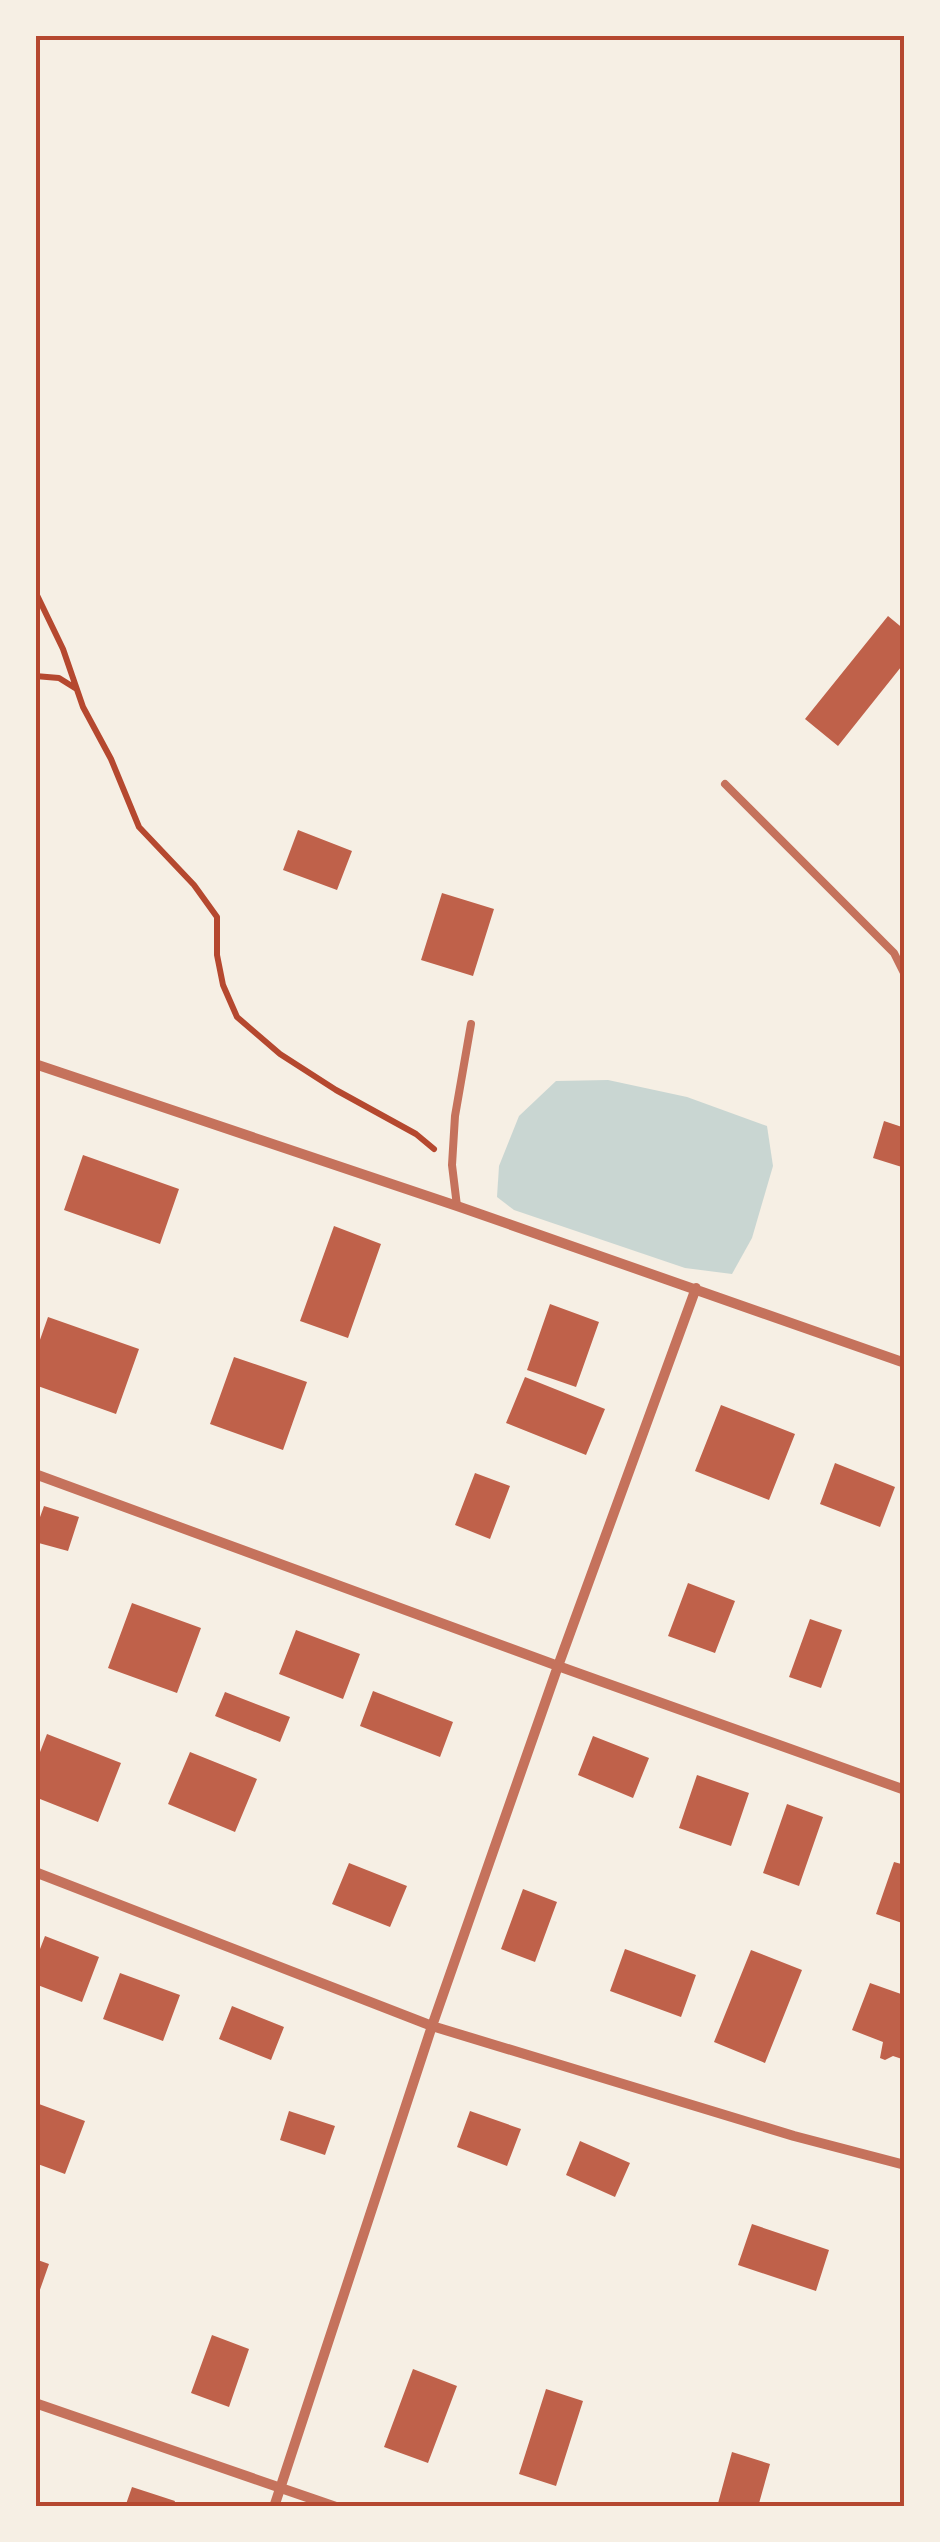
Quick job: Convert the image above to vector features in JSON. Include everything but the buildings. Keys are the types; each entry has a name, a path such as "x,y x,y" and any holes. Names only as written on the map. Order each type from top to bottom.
{"street":[{"path":"35,1064 458,1206 905,1363"},
{"path":"274,2507 432,2026 696,1288"},
{"path":"35,1474 905,1790"},
{"path":"35,1872 432,2026 794,2136 905,2165"},
{"path":"35,2403 336,2507"}],"lane":[{"path":"725,784 894,953 905,975"},
{"path":"458,1206 452,1164 471,1024"}],"path":[{"path":"35,592 139,826 194,885 217,917 217,955 223,985 236,1017 280,1054 416,1134 452,1164"},
{"path":"35,676 59,678 76,689"}],"shaded area":[{"path":"608,1080 687,1097 767,1126 773,1166 752,1238 732,1274 685,1268 514,1210 497,1197 499,1166 519,1116 556,1081"}]}
